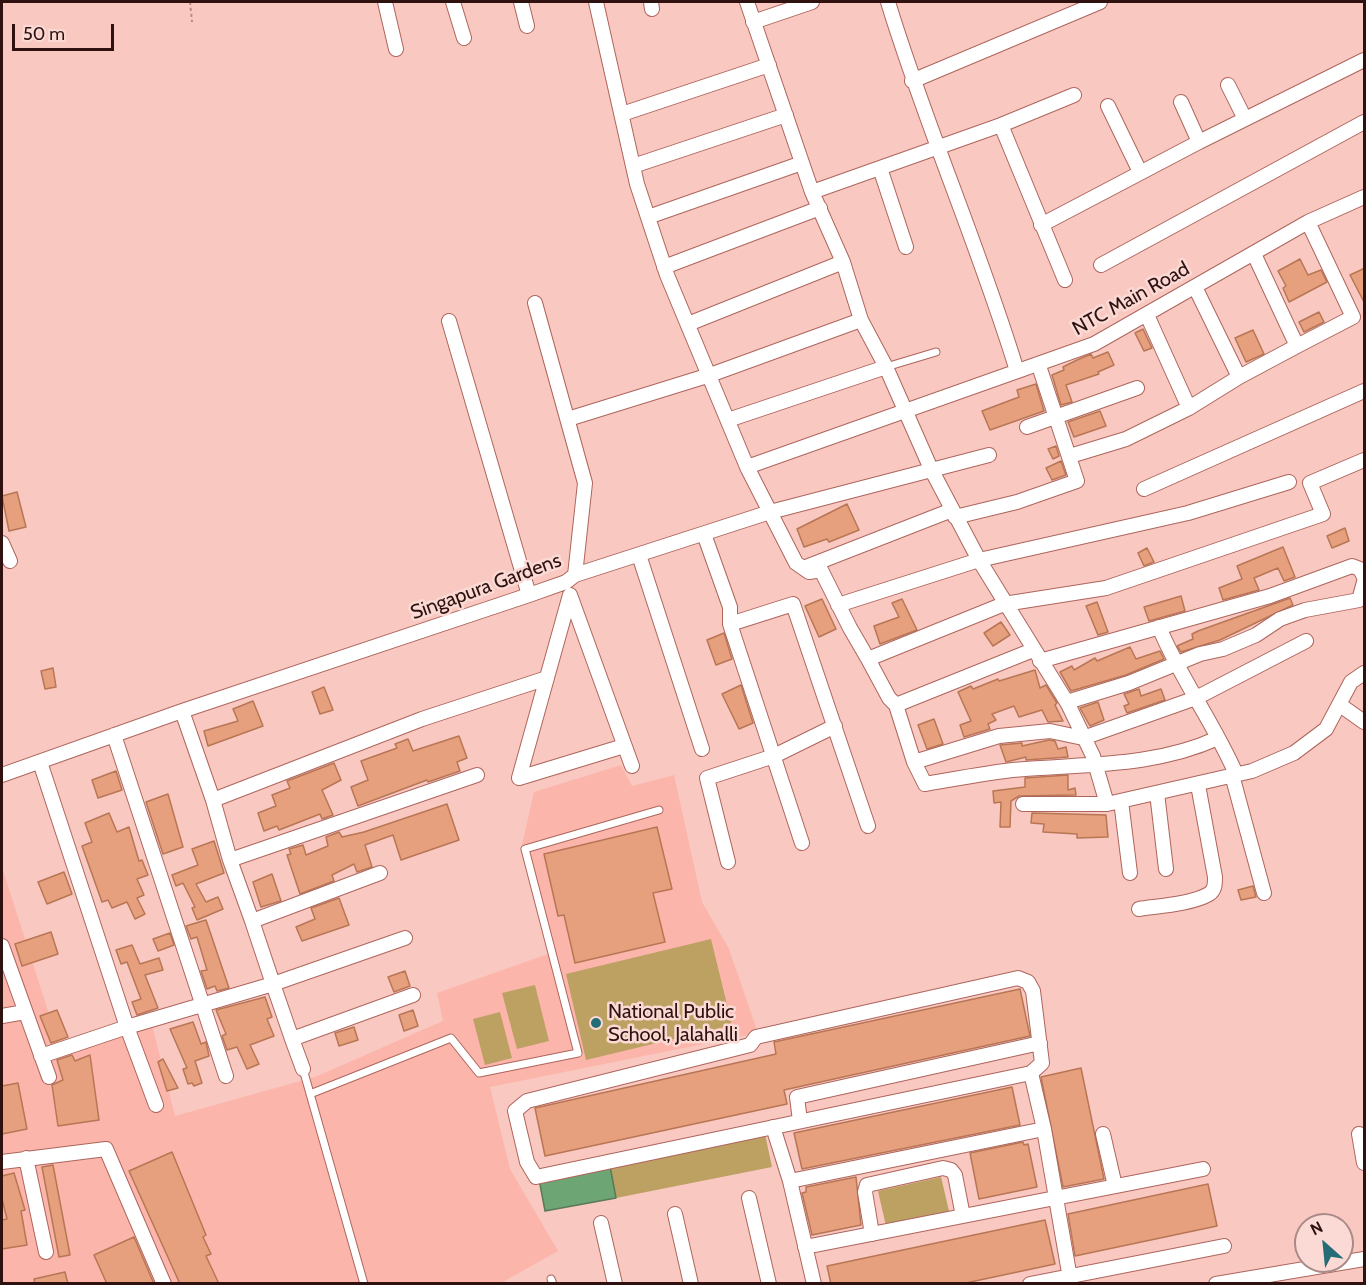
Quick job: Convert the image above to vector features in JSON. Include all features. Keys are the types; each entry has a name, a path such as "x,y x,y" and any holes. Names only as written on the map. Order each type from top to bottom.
{"street":[{"path":"385,2 396,49"},
{"path":"453,2 464,39"},
{"path":"521,2 527,26"},
{"path":"596,2 633,166 664,267 747,468 801,569 809,572 821,570 889,698 896,705 914,762 925,784 1023,769 1096,767 1165,755 1203,745 1218,738"},
{"path":"747,2 812,192 843,262 861,320 886,367 931,470 979,560 1067,702 1114,802 1130,873"},
{"path":"753,22 812,2"},
{"path":"888,2 912,81 987,276 1017,371"},
{"path":"912,81 1100,2"},
{"path":"1041,225 1140,172 1365,60"},
{"path":"622,114 769,65"},
{"path":"1228,85 1245,119"},
{"path":"812,192 1001,125 1074,95"},
{"path":"1181,102 1199,142"},
{"path":"1108,106 1140,172"},
{"path":"633,166 786,115"},
{"path":"1101,265 1365,122"},
{"path":"1001,125 1065,280"},
{"path":"648,217 802,163"},
{"path":"880,168 906,247"},
{"name":"NTC Main Road","path":"747,468 906,413 1017,371 1039,366 1094,344 1308,222 1365,197"},
{"path":"664,267 820,208"},
{"path":"1070,456 1126,439 1189,408 1239,378 1353,317 1308,222"},
{"path":"1254,254 1297,346"},
{"path":"688,324 843,262"},
{"path":"1195,287 1239,378"},
{"path":"535,303 585,483 570,584 519,778 624,746"},
{"path":"1147,315 1189,408"},
{"path":"568,419 710,375 861,320"},
{"path":"449,321 529,596"},
{"path":"801,569 954,513 1017,502 1077,481 1039,366"},
{"path":"728,420 886,367"},
{"path":"1027,428 1137,388"},
{"path":"1144,489 1365,391"},
{"name":"Singapura Gardens","path":"2,775 182,711 570,584 639,555 770,512 989,455"},
{"path":"868,659 1004,603 1106,588 1323,514 1310,483 1365,460"},
{"path":"838,605 979,560 1188,513 1289,482"},
{"path":"704,534 730,607 730,624 802,843"},
{"path":"2,543 10,561"},
{"path":"639,555 702,749"},
{"path":"896,705 1037,655 1159,627 1270,596 1352,566 1360,569 1365,577"},
{"path":"1067,702 1129,683 1256,635 1280,619 1305,610 1359,600 1365,582"},
{"path":"570,584 632,766"},
{"path":"730,624 793,604 868,826"},
{"path":"1159,627 1174,665 1196,698 1218,738 1234,775 1264,893"},
{"path":"914,762 999,736 1050,731 1083,738 1196,698 1306,641"},
{"path":"1023,804 1114,802 1198,785 1252,771 1294,753 1326,729 1351,682 1365,674"},
{"path":"213,800 422,719 547,678"},
{"path":"1340,705 1365,722"},
{"path":"182,711 213,800 230,860 303,1069"},
{"path":"728,862 707,778 774,756 835,726"},
{"path":"114,735 226,1076"},
{"path":"40,762 127,1027 156,1105"},
{"path":"230,860 477,775"},
{"path":"1138,909 1176,904 1209,894 1215,888 1198,785"},
{"path":"1157,793 1167,869"},
{"path":"252,921 380,873"},
{"path":"41,1056 127,1027 273,984 405,938"},
{"path":"2,946 49,1077"},
{"path":"1018,978 1028,982 1033,992 1040,1043 1042,1063 1030,1073 536,1177 527,1162 515,1111 527,1101 750,1045 756,1037 1018,978"},
{"path":"292,1039 413,995"},
{"path":"2,1016 25,1012"},
{"path":"800,1121 797,1097 1040,1043"},
{"path":"1030,1073 1044,1129 1070,1280"},
{"path":"773,1127 790,1181 814,1284"},
{"path":"790,1181 1044,1129"},
{"path":"1103,1134 1115,1186"},
{"path":"1359,1134 1365,1163"},
{"path":"2,1162 106,1149 164,1284"},
{"path":"26,1158 45,1252"},
{"path":"872,1234 865,1192 867,1185 943,1168 951,1170 955,1175 963,1216"},
{"path":"805,1247 1203,1169"},
{"path":"749,1198 770,1284"},
{"path":"675,1214 691,1284"},
{"path":"601,1223 615,1284"},
{"path":"1030,1284 1070,1280 1224,1246"},
{"path":"1220,1283 1365,1259"}],"lane":[{"path":"886,367 936,352"},
{"path":"310,1094 451,1038 479,1073 578,1053 525,849 659,810"},
{"path":"303,1069 364,1284"}],"path":[{"path":"190,2 192,22"}],"shaded area":[{"name":"National Public School, Jalahalli","path":"621,765 632,786 674,775 702,902 729,949 758,1033 490,1087 510,1169 558,1251 501,1283 2,1283 2,867 62,1055 152,1025 175,1116 315,1077 443,1021 437,993 551,953 522,845 534,792"},
{"path":"711,939 732,1025 586,1060 566,974"},
{"path":"535,985 549,1041 517,1049 502,993"},
{"path":"500,1012 512,1058 485,1065 473,1019"},
{"path":"765,1134 772,1167 616,1198 610,1166"},
{"path":"610,1166 616,1198 545,1211 539,1179"},
{"path":"941,1177 949,1211 886,1226 878,1191"}],"building":[{"path":"1300,259 1308,275 1321,270 1327,282 1289,302 1283,288 1286,286 1278,271"},
{"path":"1365,268 1365,304 1350,275"},
{"path":"1319,312 1324,322 1304,332 1299,322"},
{"path":"1143,329 1152,348 1144,351 1135,333"},
{"path":"1253,330 1264,354 1246,362 1235,338"},
{"path":"1108,352 1114,365 1098,372 1099,374 1066,385 1072,402 1061,405 1052,375 1064,370 1063,367 1091,354 1093,358"},
{"path":"1036,384 1044,411 990,430 982,411 1019,397 1017,390"},
{"path":"1100,411 1106,426 1074,437 1068,422"},
{"path":"1056,446 1059,456 1053,459 1048,449"},
{"path":"1061,461 1066,475 1052,480 1046,468"},
{"path":"17,492 26,527 9,531 2,496"},
{"path":"847,504 859,530 829,542 827,539 804,547 797,529"},
{"path":"1345,528 1349,541 1332,548 1327,536"},
{"path":"1283,547 1295,577 1284,581 1278,568 1254,578 1259,590 1223,600 1219,588 1242,579 1237,566"},
{"path":"1147,548 1154,562 1144,566 1138,553"},
{"path":"1181,596 1185,611 1149,621 1144,607"},
{"path":"1290,598 1293,605 1220,640 1181,652 1177,646 1193,639 1192,634 1198,631"},
{"path":"822,599 836,629 819,637 805,606"},
{"path":"902,599 917,630 880,644 874,626 899,617 892,603"},
{"path":"1097,602 1108,632 1098,635 1086,606"},
{"path":"1001,622 1010,635 993,646 984,633"},
{"path":"724,633 732,659 716,665 707,640"},
{"path":"1130,647 1136,659 1160,651 1164,659 1126,675 1071,691 1060,672 1072,666 1074,670 1095,658 1097,661"},
{"path":"53,668 56,687 45,689 41,671"},
{"path":"1035,670 1040,688 1046,685 1057,703 1055,705 1063,721 1048,722 1042,710 1019,717 1014,706 992,714 996,720 988,724 990,729 964,737 960,725 971,721 958,692 971,686 973,689 998,679 999,681"},
{"path":"741,685 753,723 739,729 722,694"},
{"path":"324,687 333,710 320,714 312,692"},
{"path":"1139,689 1141,696 1161,689 1165,700 1127,713 1124,706 1129,704 1124,694"},
{"path":"253,701 263,726 208,746 204,731 238,721 233,709"},
{"path":"1098,702 1104,720 1090,726 1080,708"},
{"path":"934,719 943,744 927,749 918,725"},
{"path":"459,736 467,758 457,762 460,771 428,782 427,780 358,806 351,787 368,780 361,761 397,748 395,744 408,739 413,751"},
{"path":"1049,740 1055,741 1058,749 1066,747 1068,757 1026,760 1026,757 1006,762 1000,745 1022,743 1022,746"},
{"path":"334,763 341,780 322,790 333,815 322,819 320,814 279,830 277,826 264,831 258,813 276,806 272,795 290,788 287,781"},
{"path":"116,771 122,790 98,798 92,780"},
{"path":"1068,775 1068,790 1075,788 1076,795 1019,796 1011,801 1010,827 1000,827 1001,802 994,803 993,791 1025,787 1025,778"},
{"path":"168,794 183,847 163,854 146,802"},
{"path":"447,804 459,840 401,860 393,835 365,845 372,867 357,872 354,864 332,875 334,881 300,894 287,855 291,854 289,849 303,845 306,855 328,846 326,837 339,832 342,837 364,832"},
{"path":"109,813 117,832 129,827 139,861 142,860 148,875 137,879 144,895 137,898 145,914 135,919 127,902 112,908 108,900 102,902 82,846 92,842 85,823"},
{"path":"1032,813 1106,815 1108,837 1077,838 1077,834 1043,832 1044,824 1031,823"},
{"path":"657,827 672,889 653,893 665,942 575,963 564,915 558,916 544,854"},
{"path":"214,841 224,873 196,884 206,902 218,897 223,909 197,920 192,908 195,907 183,883 176,886 172,875 198,865 192,849"},
{"path":"64,872 72,894 47,904 38,882"},
{"path":"272,874 281,901 261,907 253,882"},
{"path":"1253,886 1256,897 1241,900 1238,890"},
{"path":"339,898 349,925 302,941 296,927 315,919 311,908"},
{"path":"206,920 229,988 217,991 215,986 207,989 201,971 207,970 197,937 191,939 186,926"},
{"path":"51,932 58,954 22,966 15,944"},
{"path":"170,933 174,945 158,951 153,939"},
{"path":"132,945 140,964 159,958 163,970 145,975 158,1008 137,1015 132,1002 141,999 127,962 121,964 116,950"},
{"path":"405,971 410,986 394,992 388,977"},
{"path":"1020,989 1030,1036 784,1090 787,1104 545,1156 535,1108 776,1054 774,1042"},
{"path":"265,997 272,1017 267,1019 274,1036 250,1045 259,1064 247,1069 237,1047 227,1050 222,1036 226,1034 216,1010"},
{"path":"57,1010 68,1037 51,1043 40,1016"},
{"path":"413,1010 418,1026 404,1031 399,1015"},
{"path":"193,1022 201,1044 206,1042 209,1056 195,1061 202,1083 194,1086 192,1083 188,1084 183,1069 187,1068 170,1029"},
{"path":"354,1027 358,1040 339,1046 335,1033"},
{"path":"72,1055 75,1061 90,1055 99,1120 58,1126 52,1085 63,1080 57,1060"},
{"path":"163,1059 178,1088 167,1091 158,1062"},
{"path":"1081,1068 1104,1179 1063,1187 1041,1077"},
{"path":"18,1083 27,1129 2,1134 2,1086"},
{"path":"1012,1087 1020,1125 802,1169 794,1133"},
{"path":"1023,1142 1024,1145 1028,1144 1037,1187 979,1199 970,1153"},
{"path":"172,1152 206,1235 203,1237 211,1254 206,1256 219,1284 180,1284 129,1171"},
{"path":"53,1165 70,1255 59,1257 42,1167"},
{"path":"14,1173 25,1210 21,1211 27,1245 2,1249 2,1220 7,1219 2,1199 2,1176"},
{"path":"856,1177 861,1225 812,1235 802,1193 806,1192 806,1187"},
{"path":"1208,1184 1217,1226 1075,1256 1068,1214"},
{"path":"1045,1220 1055,1264 961,1284 831,1284 827,1266"},
{"path":"134,1237 154,1284 107,1284 94,1255"},
{"path":"65,1272 68,1284 35,1284 34,1279"}],"place":[{"name":"National Public School, Jalahalli","path":"596,1023"}]}
